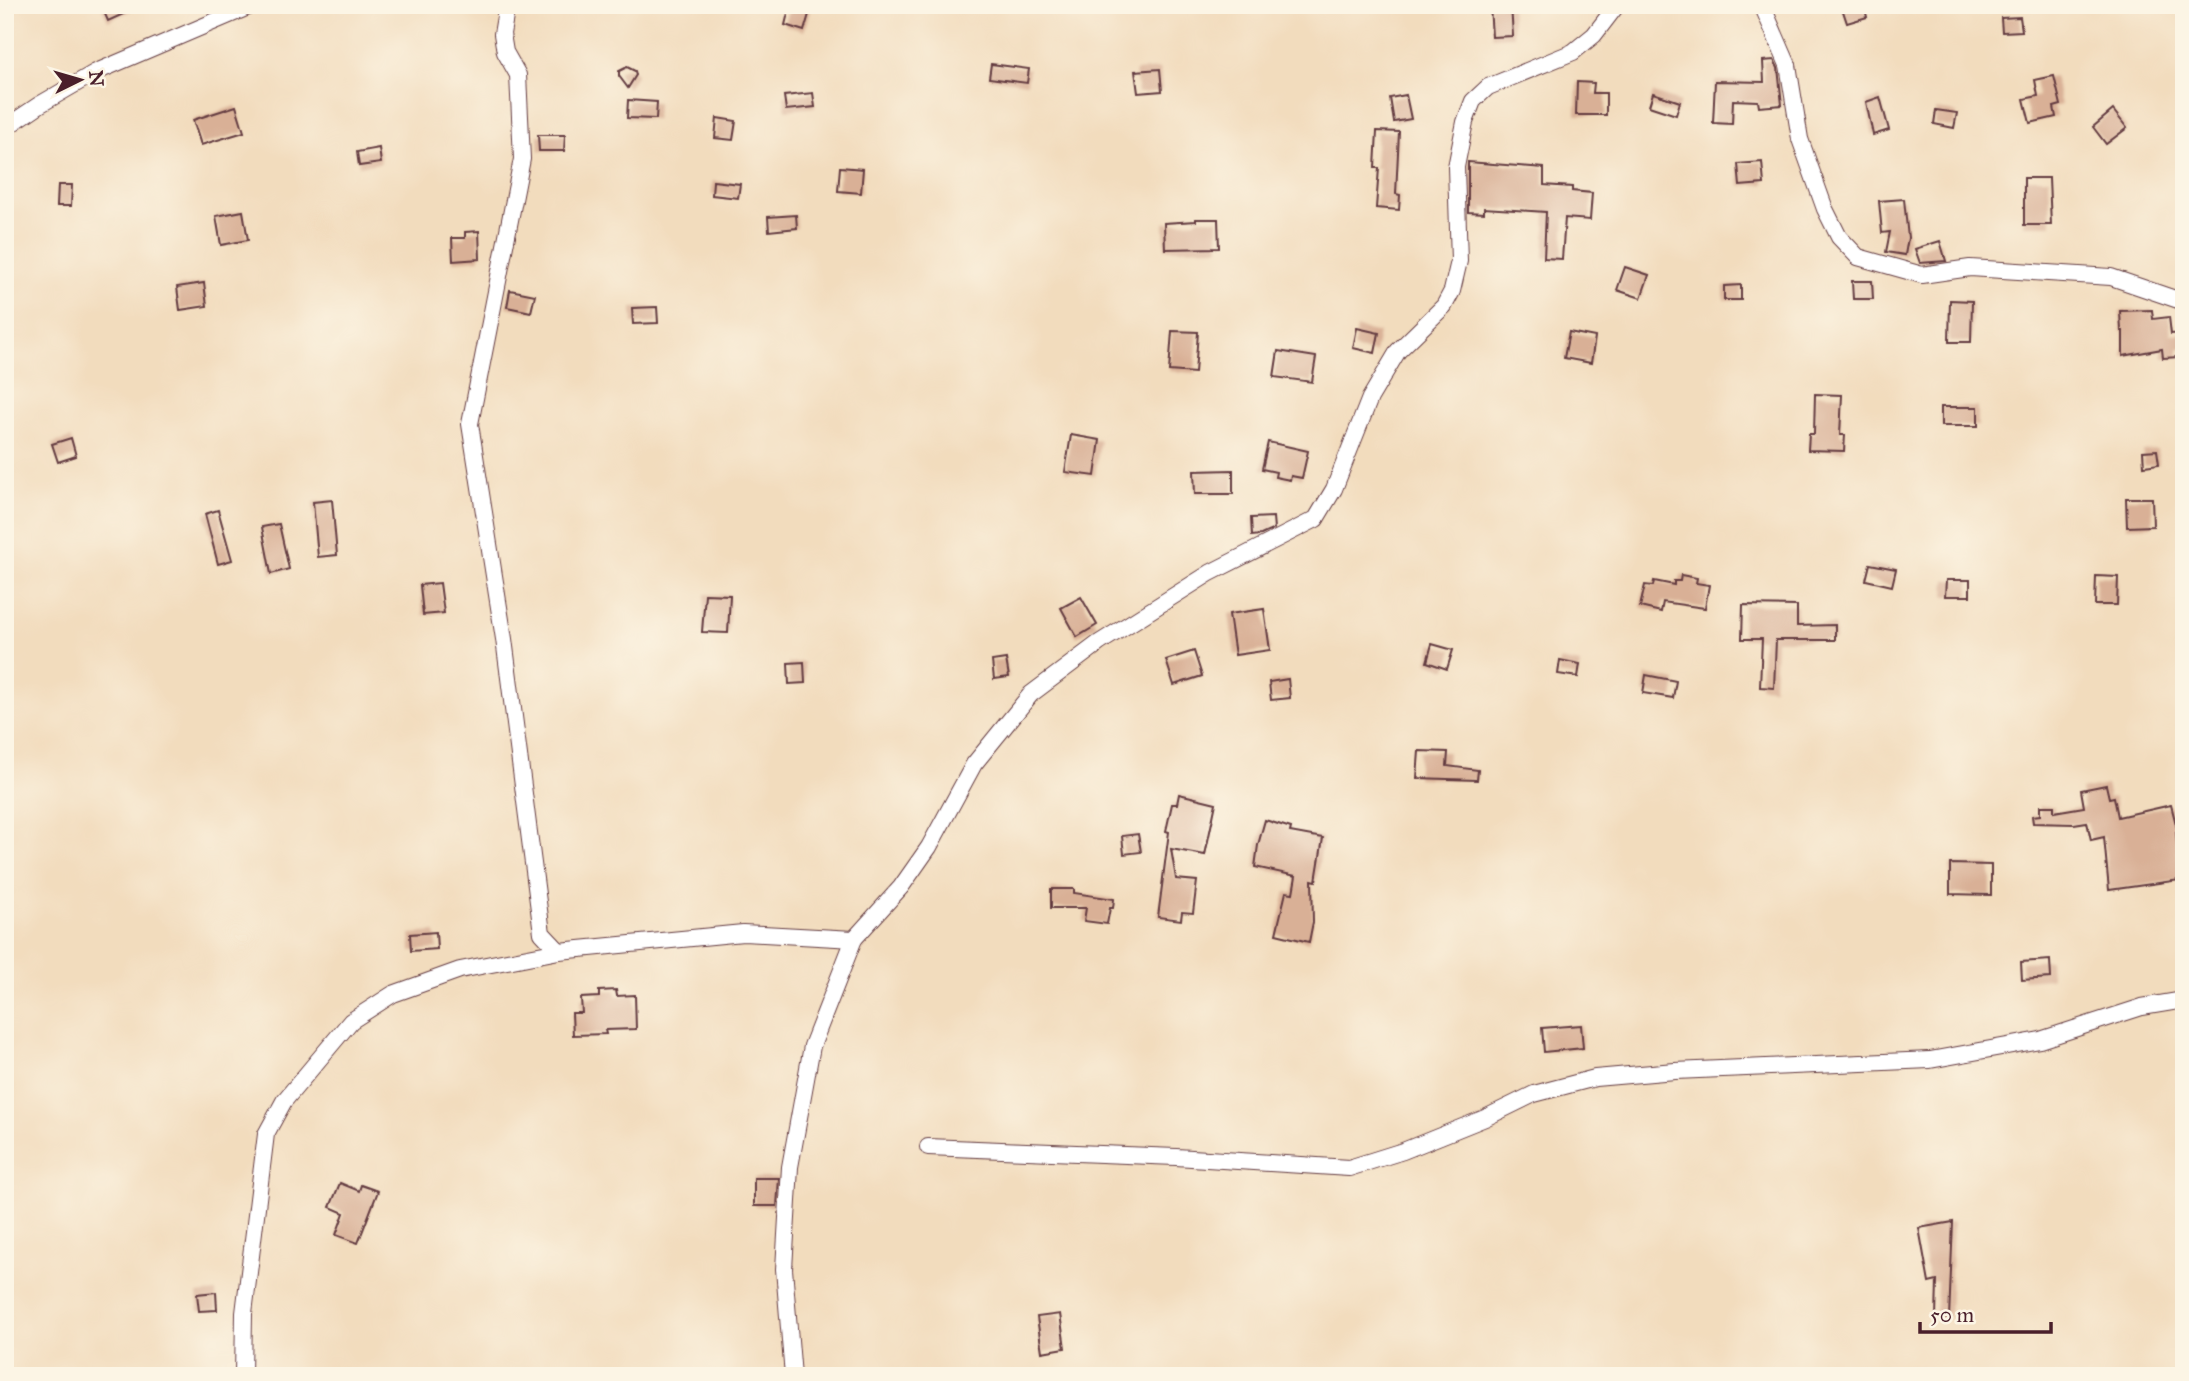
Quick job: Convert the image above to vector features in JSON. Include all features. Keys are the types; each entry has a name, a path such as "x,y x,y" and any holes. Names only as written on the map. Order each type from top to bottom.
{"street":[{"path":"5,128 38,105 96,72 253,5"},
{"path":"507,5 502,34 505,52 518,75 522,159 470,424 504,639 542,933 559,951"},
{"path":"793,1376 784,1269 790,1167 812,1046 854,939 908,877 929,847 974,764 1031,694 1099,643 1210,573 1316,519 1334,489 1370,398 1398,351 1444,306 1452,291 1459,261 1457,167 1465,122 1473,102 1488,87 1573,52 1594,35 1617,5"},
{"path":"1762,5 1788,65 1800,139 1825,209 1839,237 1858,257 1922,275 1970,268 2111,277 2184,302"},
{"path":"243,1376 244,1313 266,1134 284,1101 351,1021 393,994 460,970 559,951 743,933 854,939"},
{"path":"928,1147 1176,1157 1349,1168 1403,1151 1474,1123 1534,1094 1595,1078 1675,1071 1930,1060 2040,1040 2142,1007 2184,1000"}],"building":[{"path":"101,5 143,5 108,21"},
{"path":"790,5 810,11 804,31 785,25"},
{"path":"1490,5 1511,5 1513,36 1492,37"},
{"path":"1841,5 1864,5 1867,17 1847,23"},
{"path":"2020,17 2022,31 2002,32 2001,18"},
{"path":"1774,60 1778,68 1782,105 1759,107 1758,101 1733,100 1732,124 1713,123 1715,81 1764,82 1763,61"},
{"path":"991,64 1029,69 1027,83 989,78"},
{"path":"627,67 635,71 636,75 628,88 619,76 619,71"},
{"path":"1160,69 1162,91 1138,93 1135,71"},
{"path":"2054,76 2061,105 2054,107 2056,117 2030,123 2024,99 2038,96 2035,80"},
{"path":"1577,82 1594,83 1593,93 1606,93 1606,115 1576,115"},
{"path":"813,93 815,107 786,110 784,96"},
{"path":"1653,93 1680,102 1676,115 1649,106"},
{"path":"1406,95 1411,119 1394,122 1390,98"},
{"path":"1880,97 1889,130 1873,135 1866,102"},
{"path":"628,100 657,102 656,119 627,118"},
{"path":"236,106 244,132 201,145 193,120"},
{"path":"1936,110 1957,113 1954,128 1934,124"},
{"path":"2113,110 2127,128 2106,144 2093,127"},
{"path":"717,118 736,121 733,140 715,138"},
{"path":"1377,131 1399,132 1396,194 1400,195 1399,210 1376,208 1379,168 1375,168"},
{"path":"538,135 565,135 564,151 539,151"},
{"path":"379,148 381,163 359,166 357,152"},
{"path":"1468,162 1544,168 1544,185 1572,187 1572,191 1592,193 1590,220 1565,218 1562,259 1544,258 1546,212 1484,208 1484,213 1468,212"},
{"path":"1762,162 1764,184 1740,186 1738,164"},
{"path":"840,167 863,169 861,193 838,191"},
{"path":"2024,178 2049,178 2051,225 2024,225"},
{"path":"713,181 740,184 738,198 712,195"},
{"path":"58,185 72,185 71,206 57,206"},
{"path":"1904,199 1908,238 1905,255 1886,252 1890,232 1882,233 1879,201"},
{"path":"243,211 248,240 221,245 216,216"},
{"path":"796,215 797,228 769,231 768,217"},
{"path":"1218,219 1219,248 1165,249 1164,223"},
{"path":"479,231 480,259 453,261 452,238 465,238 465,232"},
{"path":"1940,241 1946,261 1920,263 1915,249"},
{"path":"1625,267 1649,275 1641,298 1617,290"},
{"path":"1852,281 1872,281 1873,299 1853,299"},
{"path":"204,283 207,306 180,310 177,287"},
{"path":"1741,285 1741,300 1724,300 1724,286"},
{"path":"510,290 535,295 531,312 507,307"},
{"path":"1950,300 1972,301 1971,342 1949,342"},
{"path":"657,307 658,323 633,324 632,308"},
{"path":"2152,310 2153,319 2169,317 2171,334 2184,333 2184,348 2178,348 2179,357 2163,358 2162,349 2123,356 2120,311"},
{"path":"1357,328 1379,333 1375,353 1353,348"},
{"path":"1172,331 1198,332 1195,373 1169,371"},
{"path":"1569,332 1595,337 1591,363 1564,358"},
{"path":"1278,351 1316,357 1312,382 1274,377"},
{"path":"1815,394 1842,395 1840,435 1845,435 1844,451 1808,450 1809,434 1814,434"},
{"path":"1941,407 1978,407 1978,426 1941,426"},
{"path":"1071,435 1100,440 1095,476 1065,472"},
{"path":"71,438 76,456 58,462 52,444"},
{"path":"1268,442 1308,451 1302,478 1291,476 1290,480 1275,477 1276,472 1262,469"},
{"path":"2157,450 2159,464 2144,466 2143,451"},
{"path":"1233,470 1233,494 1195,494 1194,471"},
{"path":"2126,498 2152,498 2153,526 2127,527"},
{"path":"332,500 337,555 318,557 313,502"},
{"path":"218,510 232,560 218,564 205,514"},
{"path":"1273,517 1274,529 1252,536 1251,518"},
{"path":"279,524 289,569 271,574 262,527"},
{"path":"1870,564 1896,569 1892,586 1866,580"},
{"path":"1681,575 1697,578 1696,583 1709,585 1705,608 1663,602 1661,612 1640,607 1645,585 1653,586 1654,581 1674,585 1674,581 1680,581"},
{"path":"2096,576 2118,577 2117,605 2095,605"},
{"path":"1946,580 1970,580 1970,596 1945,596"},
{"path":"440,583 444,613 423,615 420,585"},
{"path":"705,594 730,595 728,633 702,632"},
{"path":"1081,597 1097,625 1077,637 1061,608"},
{"path":"1743,605 1797,606 1797,626 1835,625 1835,640 1776,640 1774,688 1760,687 1762,639 1742,639"},
{"path":"1264,609 1270,650 1235,655 1229,614"},
{"path":"1432,644 1453,650 1447,669 1427,662"},
{"path":"1194,651 1202,676 1174,685 1166,660"},
{"path":"1006,659 1009,677 994,679 992,661"},
{"path":"1560,660 1580,664 1578,677 1558,674"},
{"path":"804,662 805,683 789,684 788,663"},
{"path":"1646,675 1676,681 1673,698 1643,693"},
{"path":"1288,679 1290,698 1271,700 1269,682"},
{"path":"1419,751 1448,752 1447,766 1478,770 1477,780 1417,778"},
{"path":"2106,785 2109,798 2114,797 2118,817 2171,805 2178,832 2180,880 2109,890 2104,837 2091,840 2087,822 2033,823 2032,816 2040,815 2040,806 2054,806 2054,812 2084,807 2081,790"},
{"path":"1179,794 1216,803 1205,855 1171,849 1176,879 1197,881 1193,913 1182,912 1181,920 1158,917 1169,832 1166,831 1172,804 1177,804"},
{"path":"1265,820 1291,828 1290,832 1323,838 1316,881 1312,880 1313,922 1309,942 1276,934 1286,892 1293,893 1296,876 1255,867"},
{"path":"1138,834 1141,852 1124,854 1122,836"},
{"path":"1950,864 1991,865 1991,895 1950,894"},
{"path":"1051,889 1074,889 1074,893 1114,899 1107,924 1084,921 1086,908 1051,908"},
{"path":"436,932 437,949 411,951 410,934"},
{"path":"2050,960 2051,978 2022,980 2021,962"},
{"path":"616,990 617,996 635,995 636,1029 605,1030 606,1034 573,1035 572,1013 582,1013 581,998 599,997 599,991"},
{"path":"1581,1025 1583,1048 1544,1052 1542,1028"},
{"path":"754,1178 779,1178 777,1206 754,1206"},
{"path":"340,1183 359,1191 361,1185 378,1191 358,1243 336,1235 344,1213 330,1207"},
{"path":"1953,1222 1949,1318 1936,1318 1937,1281 1929,1283 1919,1228"},
{"path":"216,1292 217,1310 199,1311 197,1294"},
{"path":"1060,1314 1065,1348 1042,1352 1037,1317"}]}
